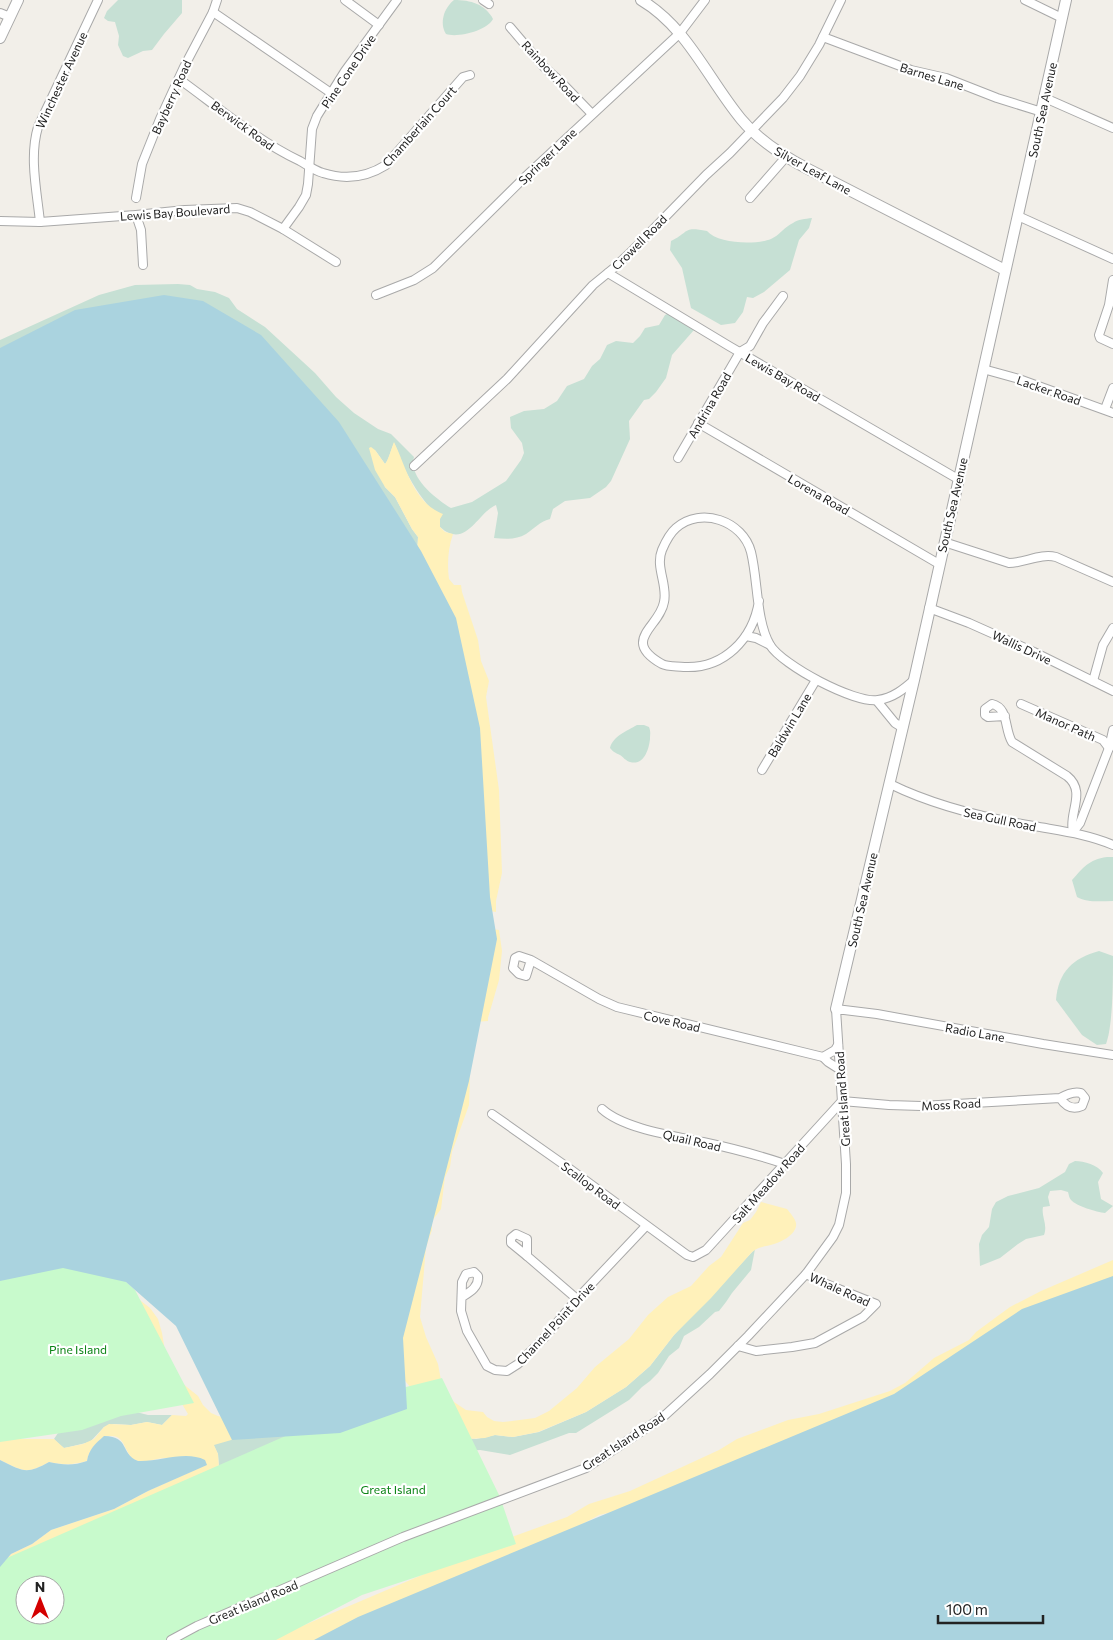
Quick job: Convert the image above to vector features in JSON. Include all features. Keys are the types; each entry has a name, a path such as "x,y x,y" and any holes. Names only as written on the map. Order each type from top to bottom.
{"street":[{"path":"0,38 5,15 18,0"},
{"name":"Winchester Avenue","path":"40,222 34,158 38,127 98,0"},
{"name":"Bayberry Road","path":"136,198 142,164 160,119 190,55 214,12 217,0"},
{"path":"345,0 379,25"},
{"name":"Pine Cone Drive","path":"283,229 306,195 312,129 317,116 331,93 397,0"},
{"name":"Silver Leaf Lane","path":"641,0 664,16 680,33 726,100 752,130 786,157 1005,270"},
{"name":"Springer Lane","path":"376,294 414,280 433,268 524,178 680,33 705,0"},
{"name":"Crowell Road","path":"414,466 507,378 593,284 608,273 783,98 823,37 841,0"},
{"path":"1026,0 1062,18"},
{"name":"South Sea Avenue","path":"836,1009 914,680 1066,0"},
{"path":"214,12 331,93"},
{"name":"Rainbow Road","path":"510,27 544,67 592,114"},
{"name":"Barnes Lane","path":"823,37 911,70 946,78 997,98 1042,112"},
{"name":"Chamberlain Court","path":"309,166 322,173 343,176 358,177 374,172 386,164 464,77 470,75"},
{"name":"Berwick Road","path":"179,79 283,154 309,166"},
{"path":"1045,98 1113,128"},
{"path":"750,198 786,157"},
{"name":"Lewis Bay Boulevard","path":"0,221 40,222 228,208 250,212 283,229 336,262"},
{"path":"136,215 141,230 143,265"},
{"path":"1018,216 1113,259"},
{"name":"Lewis Bay Road","path":"608,273 958,479"},
{"path":"1113,280 1111,306 1100,338 1113,344"},
{"name":"Andrina Road","path":"678,458 740,352 750,346 763,323 783,296"},
{"name":"Lacker Road","path":"983,369 1019,379 1109,411"},
{"path":"1109,411 1113,388"},
{"name":"Lorena Road","path":"698,423 939,564"},
{"path":"759,601 756,616 746,636 728,654 706,665 694,667 665,666 648,653 643,639 650,625 662,610 665,601 659,557 669,536 682,524 706,518 724,520 739,531 747,541 750,549 763,623 770,644 780,656 816,680 854,696 877,701 899,692 914,680"},
{"path":"944,542 1009,563 1017,563 1048,555 1113,582"},
{"name":"Wallis Drive","path":"929,608 969,623 1113,691"},
{"path":"1093,681 1103,645 1113,628"},
{"path":"746,636 770,644"},
{"name":"Baldwin Lane","path":"762,770 816,680"},
{"path":"877,701 895,723 903,728"},
{"name":"Manor Path","path":"1021,704 1103,740 1109,748"},
{"path":"1005,716 1012,742 1073,780 1077,792 1071,824 1073,832"},
{"path":"1073,832 1080,823 1109,748 1113,730"},
{"name":"Sea Gull Road","path":"890,784 933,801 980,815 1073,832 1113,845"},
{"name":"Cove Road","path":"531,960 599,999 617,1007 823,1057 839,1069"},
{"name":"Great Island Road","path":"171,1640 197,1626 402,1537 586,1468 663,1417 738,1346 806,1274 833,1237 845,1203 846,1164 836,1009"},
{"name":"Radio Lane","path":"836,1009 877,1014 1113,1055"},
{"path":"823,1057 835,1050 838,1045"},
{"name":"Moss Road","path":"842,1101 921,1106 1060,1098"},
{"name":"Salt Meadow Road","path":"689,1256 697,1256 706,1250 842,1101"},
{"name":"Quail Road","path":"602,1109 615,1118 641,1128 785,1164"},
{"name":"Scallop Road","path":"492,1114 689,1256"},
{"name":"Channel Point Drive","path":"462,1297 462,1318 480,1356 491,1369 501,1371 511,1369 560,1320 577,1299 646,1226"},
{"path":"527,1256 577,1299"},
{"name":"Whale Road","path":"738,1346 756,1351 815,1342 863,1317 876,1304 806,1274"}],"green space":[{"path":"118,0 182,0 182,13 152,50 143,51 128,58 123,56 118,45 119,36 115,22 104,18 107,11"},
{"path":"454,0 466,1 482,6 493,19 485,27 478,30 457,35 446,34 443,25 445,11"},
{"path":"812,218 809,228 799,240 790,270 764,292 753,298 747,297 743,312 735,323 721,325 691,308 682,268 670,250 671,241 694,229 707,231 720,239 728,241 747,243 764,241 771,239 795,222"},
{"path":"135,285 190,285 197,289 215,292 229,298 237,309 265,327 315,373 336,397 354,413 378,429 391,434 414,457 413,465 419,480 431,493 451,508 472,502 506,481 524,453 522,443 511,428 510,417 524,411 544,409 557,401 567,386 584,379 592,366 600,359 607,345 616,341 633,343 645,328 659,325 665,315 671,312 694,323 694,330 672,355 666,378 656,392 649,399 644,400 629,421 630,439 611,481 606,487 590,498 565,501 553,509 550,519 540,523 522,536 510,539 494,538 498,513 496,505 489,509 471,528 457,534 449,533 440,527 440,519 414,486 402,464 394,443 385,464 375,450 385,487 395,497 418,537 417,556 0,355 0,340 99,295"},
{"path":"637,725 649,727 650,733 645,756 635,763 626,760 610,748 617,737"},
{"path":"1113,857 1113,901 1090,901 1077,897 1072,880 1091,862"},
{"path":"1099,951 1113,956 1113,977 1108,1036 1106,1044 1097,1045 1082,1035 1056,1000 1060,982 1068,968 1074,962"},
{"path":"1075,1161 1090,1164 1101,1170 1103,1173 1098,1182 1101,1199 1113,1206 1105,1213 1074,1202 1068,1192 1061,1190 1050,1191 1048,1197 1050,1206 1043,1207 1044,1235 1026,1239 1000,1258 980,1266 979,1244 982,1235 989,1227 992,1209 996,1202 1008,1196 1039,1188 1065,1172 1069,1164"},
{"path":"755,1249 751,1270 719,1311 715,1312 699,1327 684,1336 679,1348 669,1356 658,1373 629,1400 576,1433 569,1433 510,1455 480,1450 219,1468 218,1454 213,1444 252,1434 335,1424 476,1439 495,1435 513,1437 539,1432 586,1412 626,1387 650,1366 674,1335"},
{"name":"Pine Island","path":"52,1266 113,1270 135,1290 194,1403 121,1416 82,1430 0,1442 0,1273"},
{"name":"Great Island","path":"442,1378 500,1497 516,1544 362,1595 276,1640 0,1640 0,1561 386,1392"},
{"path":"136,1412 148,1415 172,1415 162,1425 147,1422 131,1425 114,1424 104,1427 90,1442 69,1447 64,1448 54,1439 60,1430"}],"sand":[{"path":"394,442 412,484 433,509 443,514 440,519 440,527 445,532 453,534 448,556 449,579 454,585 461,585 478,640 481,661 489,681 486,697 499,790 502,873 496,901 496,912 484,910 417,556 418,537 395,497 385,487 375,470 369,448 371,447 375,450 385,464"},
{"path":"492,929 499,930 502,951 499,980 488,1021 474,1022"},
{"path":"467,1054 470,1076 469,1105 452,1152 450,1167 445,1177 441,1209 432,1221 432,1230 426,1247 420,1317 426,1337 438,1364 443,1391 466,1410 483,1412 494,1421 503,1422 535,1418 549,1411 577,1388 595,1367 629,1339 648,1315 668,1297 691,1286 709,1266 721,1257 743,1223 750,1220 761,1202 787,1209 794,1217 796,1223 795,1230 785,1239 752,1252 711,1298 674,1335 650,1366 626,1387 586,1412 538,1432 513,1437 495,1435 485,1438 468,1439 411,1388 401,1376 401,1313"},
{"path":"1113,1260 1113,1288 1024,1342 625,1509 599,1515 575,1528 326,1640 275,1640 288,1632 509,1538 567,1517 589,1504 630,1491 719,1450 737,1439 788,1420 819,1414 890,1391 905,1383 934,1358 969,1340 976,1332 1010,1307 1041,1291"},
{"path":"132,1294 150,1308 158,1319 167,1363 177,1379 198,1396 211,1413 240,1422 252,1434 214,1445 218,1454 219,1468 0,1567 11,1554 32,1544 51,1530 114,1509 148,1491 206,1465 170,1458 138,1461 130,1456 120,1439 112,1436 106,1436 96,1444 89,1454 87,1461 68,1464 49,1462 35,1469 24,1470 0,1460 0,1433 22,1439 54,1439 64,1448 83,1444 94,1439 109,1424 131,1425 147,1422 162,1425 172,1415 186,1416 188,1414"}],"water":[{"path":"164,295 203,301 261,335 339,422 421,551 456,618 480,728 490,897 497,939 469,1081 403,1338 407,1409 340,1433 232,1440 176,1326 126,1282 63,1268 0,1281 0,348 75,310"},
{"path":"1113,1276 1113,1640 314,1640 358,1617 894,1394 1022,1309"},
{"path":"104,1436 118,1439 122,1442 128,1454 138,1461 189,1456 205,1460 207,1465 148,1491 114,1509 51,1530 32,1544 11,1554 0,1567 0,1460 24,1470 35,1469 49,1462 59,1464 82,1463 87,1461 95,1444"}]}
